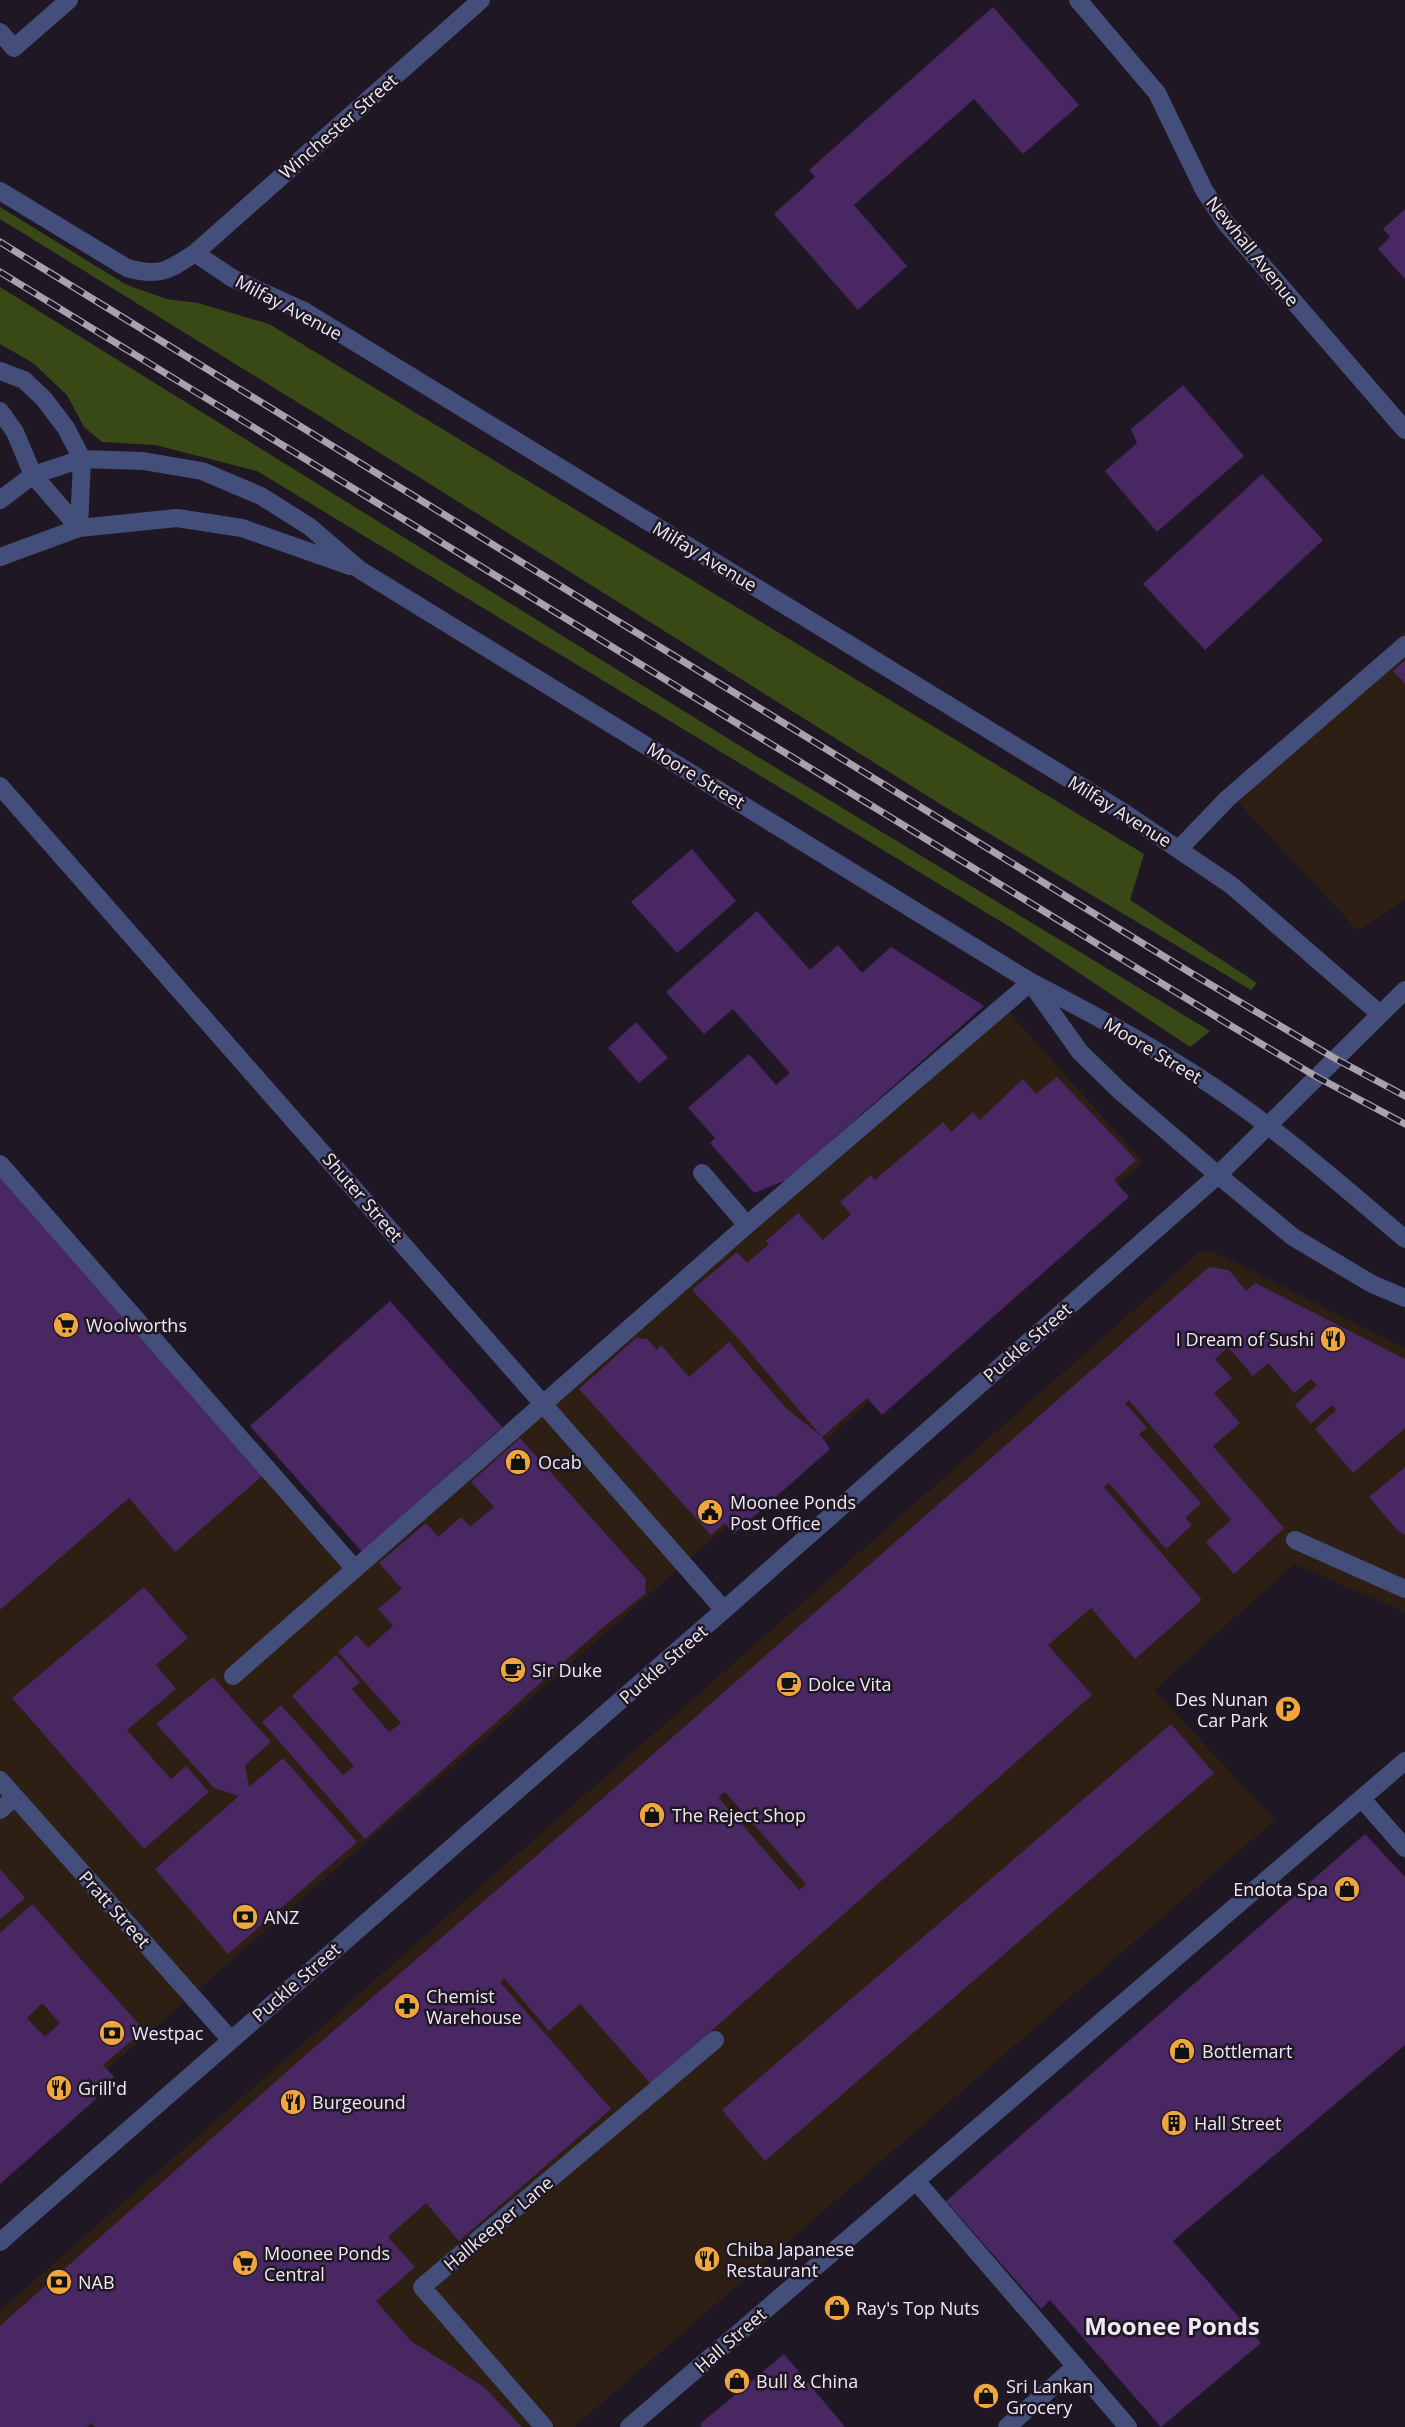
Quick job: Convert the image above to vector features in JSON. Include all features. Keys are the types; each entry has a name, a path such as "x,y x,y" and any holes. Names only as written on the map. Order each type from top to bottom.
{"street":[{"path":"0,32 14,48 69,0"},
{"name":"Winchester Street","path":"195,253 481,0"},
{"name":"Newhall Avenue","path":"1078,0 1157,93 1204,190 1225,222 1405,430"},
{"path":"0,191 127,268 147,274 168,271 195,253"},
{"name":"Milfay Avenue","path":"195,253 232,278 304,310 1123,812 1231,885 1380,1014"},
{"path":"0,371 24,380 44,399 66,428 82,459 79,528"},
{"path":"0,411 15,432 33,475 79,528"},
{"name":"Moore Street","path":"0,500 33,475 82,459 143,461 202,471 261,496 310,527 360,570 1031,982 1126,1032 1199,1076 1269,1127 1405,1239"},
{"name":"Moore Street","path":"0,556 79,528 177,518 242,528 360,570"},
{"path":"1179,849 1227,799 1405,645"},
{"name":"Shuter Street","path":"0,786 724,1610"},
{"path":"233,1676 747,1226 1031,982"},
{"name":"Moore Street","path":"1031,982 1080,1052 1120,1091 1218,1175 1293,1237 1372,1284 1405,1298"},
{"name":"Puckle Street","path":"0,2242 1218,1175 1405,990"},
{"path":"0,1164 355,1569"},
{"path":"702,1173 747,1226"},
{"path":"1295,1540 1405,1589"},
{"name":"Hall Street","path":"635,2425 1405,1761"},
{"name":"Pratt Street","path":"0,1780 230,2039"},
{"path":"0,1810 15,1797"},
{"path":"1362,1799 1405,1848"},
{"name":"Hallkeeper Lane","path":"544,2427 422,2287 715,2040"},
{"path":"916,2181 1128,2427"},
{"path":"1011,2423 1076,2366"}],"shaded area":[{"path":"1405,632 1405,900 1358,931 1226,789"},
{"path":"1008,1011 1143,1162 0,2163 0,1170 354,1578"},
{"path":"1202,1250 1223,1256 1405,1348 1405,1612 1294,1564 1154,1690 1275,1820 574,2427 0,2427 0,2311"}],"green space":[{"path":"0,207 125,284 166,299 198,303 269,324 1144,854 1130,900 1257,983 1251,990 953,812 414,474 0,219"},
{"path":"0,287 745,749 1210,1031 1190,1047 1015,930 257,471 155,445 102,442 84,427 67,395 33,363 0,344"}],"building":[{"path":"993,7 1079,105 1023,154 974,99 854,205 907,266 858,310 774,214 815,177 809,170"},
{"path":"1405,209 1405,279 1378,249 1390,237 1383,229"},
{"path":"1183,385 1244,456 1157,532 1105,471 1137,443 1131,429"},
{"path":"1262,474 1323,540 1205,650 1143,584"},
{"path":"1405,660 1405,684 1393,671"},
{"path":"692,849 736,901 677,953 631,902"},
{"path":"757,911 810,970 838,945 862,973 891,947 984,1006 787,1180 754,1193 710,1143 715,1138 688,1108 749,1054 776,1085 790,1073 733,1009 704,1034 666,992"},
{"path":"636,1022 668,1058 639,1083 608,1048"},
{"path":"1057,1077 1136,1160 1114,1180 1129,1197 882,1415 867,1398 822,1437 736,1336 692,1290 737,1252 747,1263 769,1244 766,1241 798,1213 823,1240 851,1214 840,1202 871,1175 875,1180 943,1122 951,1132 973,1112 980,1120 1023,1079 1036,1094"},
{"name":"Woolworths","path":"0,1174 263,1475 175,1552 129,1498 0,1610"},
{"path":"1209,1267 1229,1270 1246,1291 1255,1283 1405,1359 1405,1428 1353,1473 1315,1429 1336,1410 1332,1405 1311,1424 1295,1405 1317,1385 1311,1379 1294,1393 1268,1363 1253,1376 1228,1347 1215,1359 1232,1378 1214,1393 1240,1423 1213,1446 1284,1528 1234,1574 1206,1542 1231,1520 1129,1400 1125,1403 1147,1428 1139,1434 1201,1503 1185,1518 1192,1525 1166,1549 1109,1483 1104,1487 1202,1600 1135,1659 1091,1608 1048,1645 1092,1695 651,2084 580,2004 549,2031 504,1978 500,1982 611,2109 459,2241 426,2203 388,2237 415,2267 376,2301 411,2341 484,2387 522,2427 95,2427 91,2423 87,2427 0,2427 0,2326 301,2059 602,1799","holes":["725,1792 806,1884 799,1890 718,1797"]},
{"path":"390,1301 502,1427 362,1552 250,1426"},
{"path":"636,1338 647,1339 657,1350 661,1345 689,1377 729,1342 785,1407 822,1437 830,1449 734,1534 725,1523 711,1535 579,1389"},
{"path":"520,1438 646,1579 645,1594 601,1629 365,1839 262,1722 281,1705 343,1775 354,1766 292,1696 336,1655 360,1682 352,1689 389,1732 401,1723 338,1652 357,1635 368,1648 393,1626 378,1609 402,1589 379,1563 426,1523 438,1537 461,1517 470,1527 494,1507 471,1482"},
{"path":"1405,1467 1405,1535 1398,1531 1369,1497"},
{"path":"144,1587 188,1638 156,1665 176,1689 127,1730 171,1779 186,1766 209,1792 144,1849 12,1698"},
{"path":"213,1677 271,1742 245,1765 249,1787 283,1758 357,1842 228,1954 155,1869 239,1796 214,1788 156,1724"},
{"path":"1171,1724 1214,1773 765,2161 722,2110"},
{"name":"Hall Street","path":"1365,1834 1405,1877 1405,2045 1173,2241 1261,2343 1161,2427 1050,2300 1041,2309 946,2201"},
{"path":"0,1869 25,1898 0,1920"},
{"path":"32,1904 144,2030 103,2065 114,2077 99,2089 89,2078 84,2083 97,2098 0,2184 0,1933","holes":["42,2003 60,2023 45,2037 27,2018"]},
{"path":"784,2354 845,2427 702,2427 700,2424"}],"railway":[{"path":"0,242 1191,973 1336,1059 1405,1096"},
{"path":"0,272 1233,1027 1317,1077 1405,1124"}],"place":[{"name":"Woolworths","path":"66,1325"},
{"name":"I Dream of Sushi","path":"1333,1339"},
{"name":"Ocab","path":"518,1462"},
{"name":"Moonee Ponds Post Office","path":"710,1512"},
{"name":"Sir Duke","path":"513,1670"},
{"name":"Dolce Vita","path":"789,1684"},
{"name":"Des Nunan Car Park","path":"1288,1709"},
{"name":"The Reject Shop","path":"652,1815"},
{"name":"Endota Spa","path":"1347,1889"},
{"name":"ANZ","path":"245,1917"},
{"name":"Chemist Warehouse","path":"407,2006"},
{"name":"Westpac","path":"112,2033"},
{"name":"Bottlemart","path":"1182,2051"},
{"name":"Grill'd","path":"59,2088"},
{"name":"Burgeound","path":"293,2102"},
{"name":"Hall Street","path":"1174,2123"},
{"name":"Chiba Japanese Restaurant","path":"707,2259"},
{"name":"Moonee Ponds Central","path":"245,2263"},
{"name":"NAB","path":"59,2282"},
{"name":"Ray's Top Nuts","path":"837,2308"},
{"name":"Bull & China","path":"737,2381"},
{"name":"Sri Lankan Grocery","path":"986,2396"}],"district":[{"name":"Moonee Ponds","path":"1172,2325"}]}
